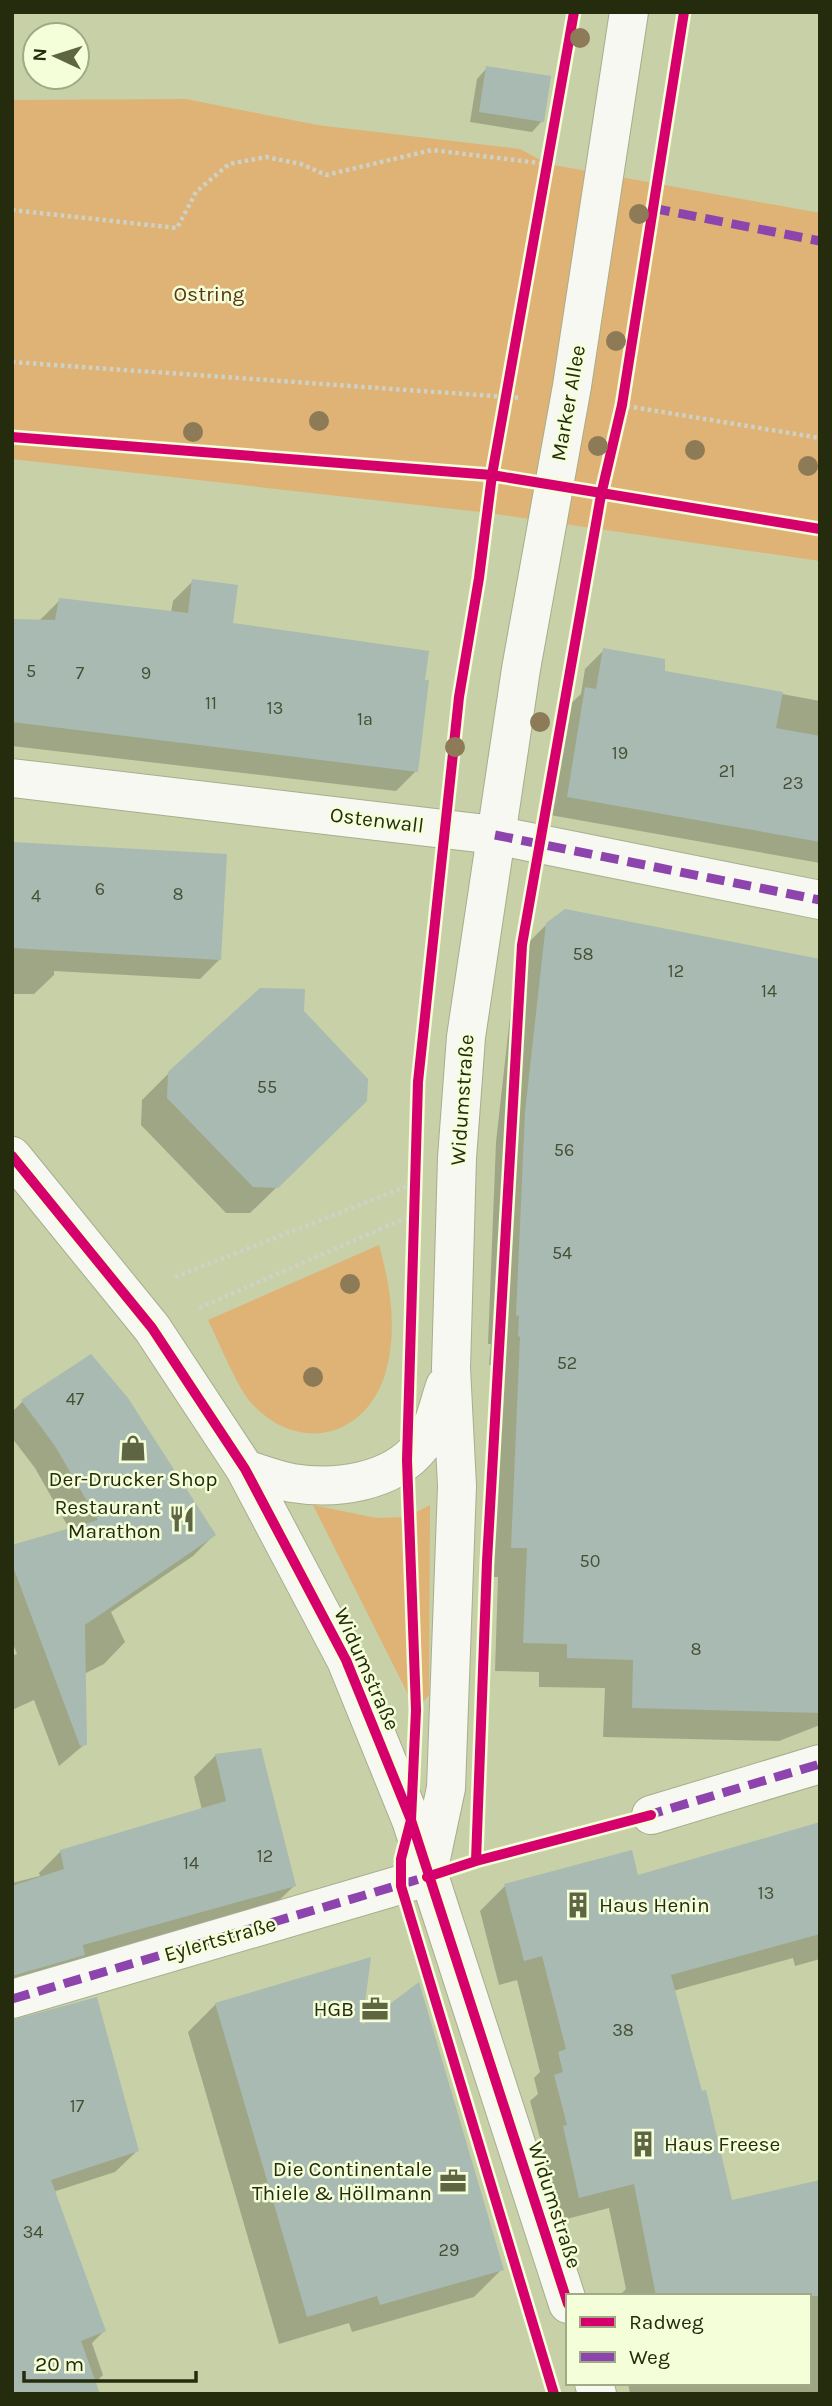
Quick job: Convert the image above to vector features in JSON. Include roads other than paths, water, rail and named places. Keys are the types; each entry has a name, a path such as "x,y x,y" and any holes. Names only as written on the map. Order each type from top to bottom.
{"street":[{"name":"Marker Allee","path":"495,835 569,398 629,12"},
{"name":"Ostenwall","path":"12,778 495,835 820,900"},
{"name":"Widumstraße","path":"427,1877 446,1788 457,1486 451,1368 457,1158 466,1037 495,835"},
{"name":"Widumstraße","path":"12,1156 152,1328 245,1469 346,1660 411,1820 427,1877 566,2298"},
{"name":"Widumstraße","path":"245,1469 292,1483 365,1482 407,1460 422,1446 451,1368"},
{"path":"651,1815 820,1764"},
{"name":"Eylertstraße","path":"12,1999 427,1877"}],"place":[{"name":"Der-Drucker Shop","path":"133,1448"},
{"name":"Restaurant Marathon","path":"182,1519"},
{"name":"Haus Henin","path":"578,1905"},
{"name":"HGB","path":"375,2009"},
{"name":"Haus Freese","path":"643,2144"},
{"name":"Die Continentale Thiele & Höllmann","path":"453,2181"}],"park label":[{"name":"Ostring","path":"209,294"}]}
